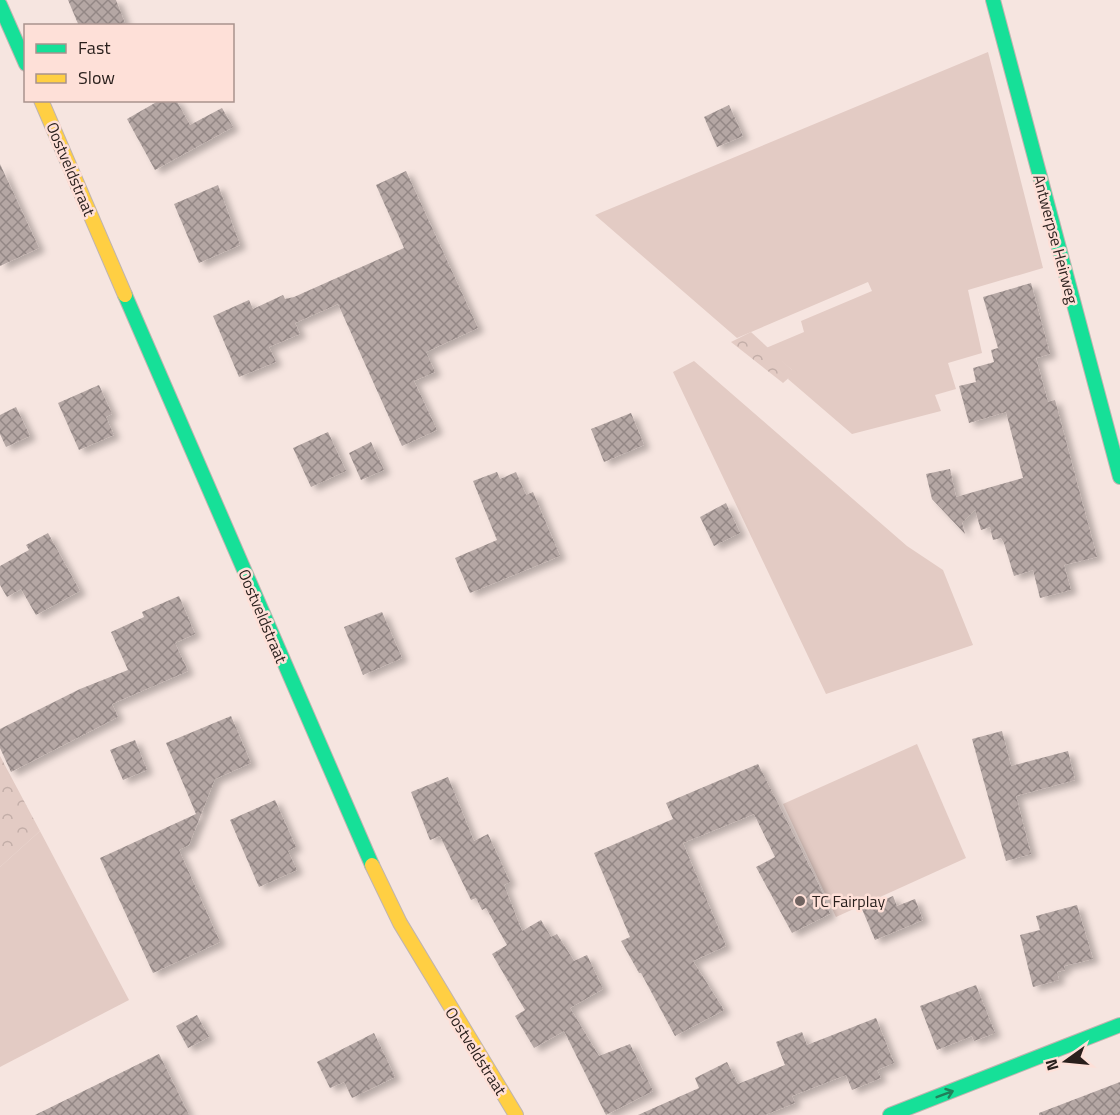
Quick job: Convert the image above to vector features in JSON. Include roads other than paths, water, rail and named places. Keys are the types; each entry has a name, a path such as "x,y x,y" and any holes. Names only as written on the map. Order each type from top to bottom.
{"street":[{"name":"Antwerpse Heirweg","path":"993,0 1120,477"},
{"path":"0,5 24,59"},
{"name":"Oostveldstraat","path":"42,102 350,818 400,923 459,1026 516,1115"},
{"path":"890,1115 1120,1025"}],"place":[{"name":"TC Fairplay","path":"800,901"}]}
